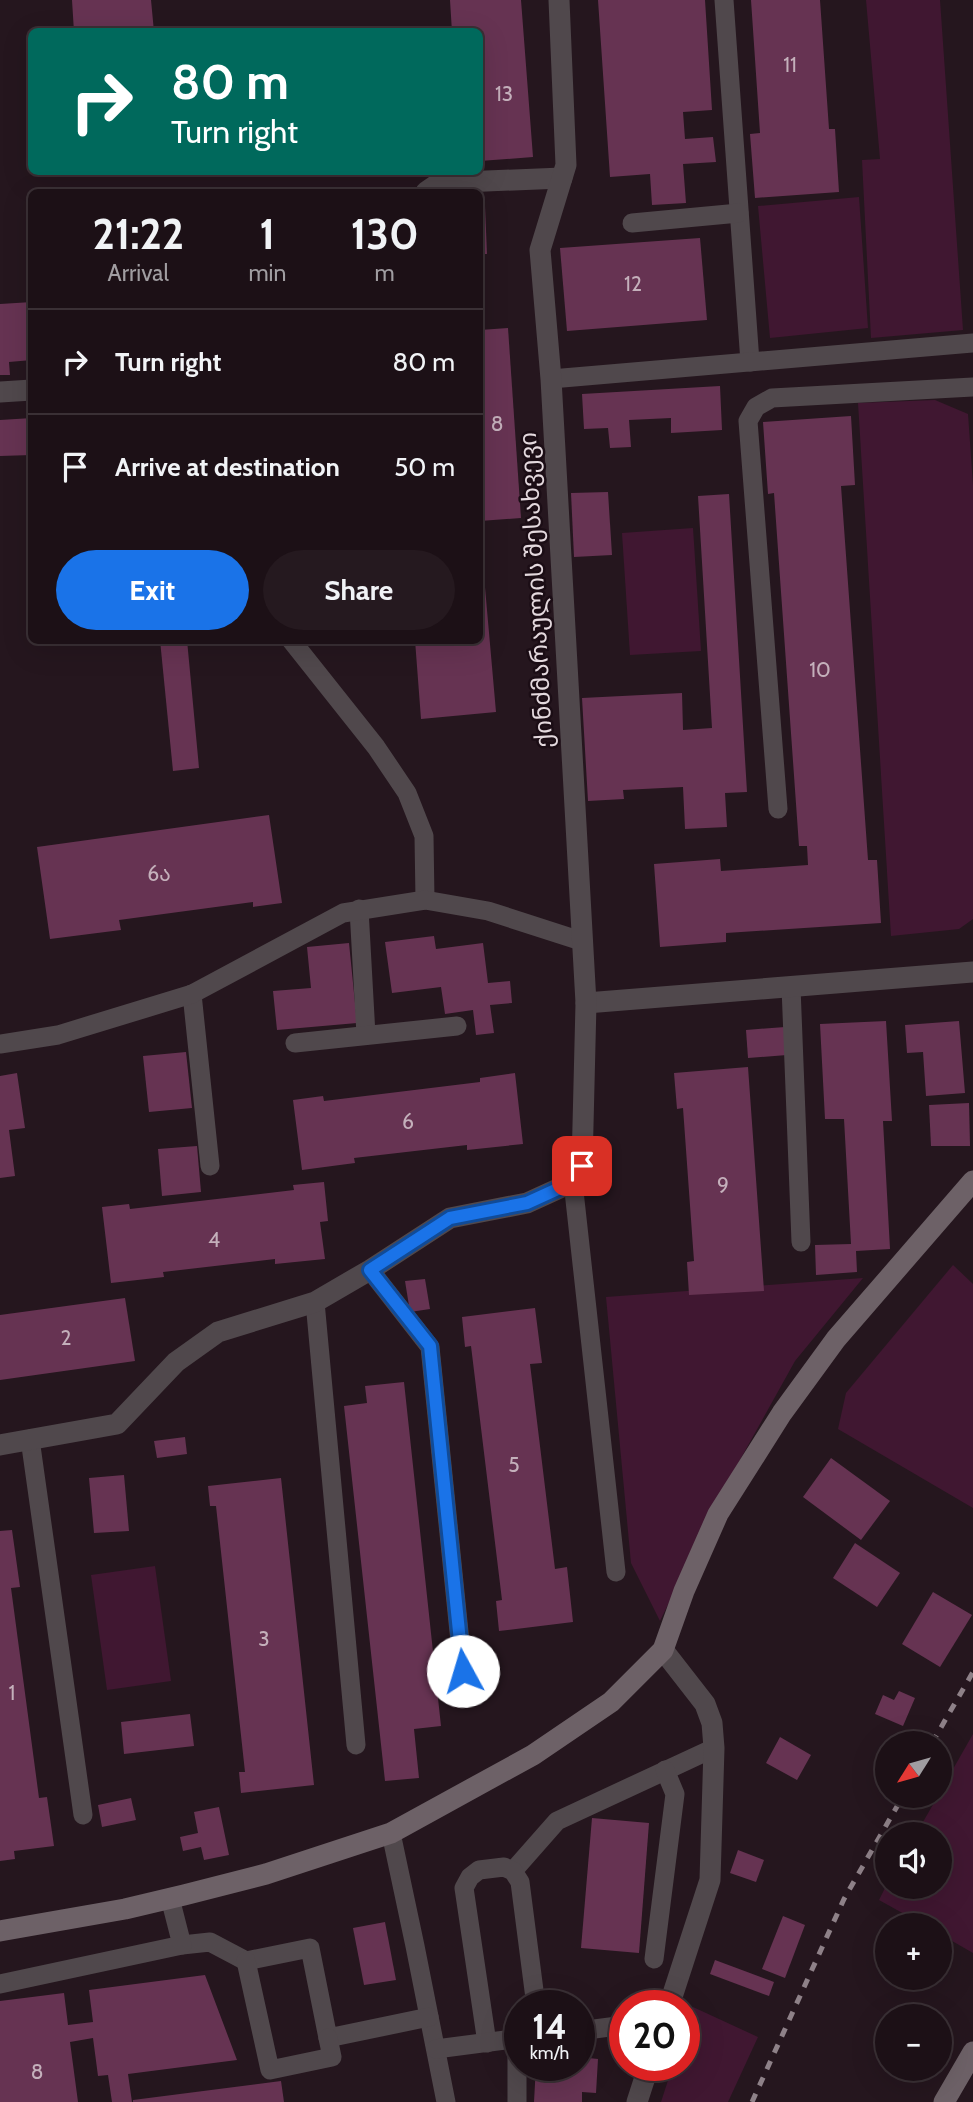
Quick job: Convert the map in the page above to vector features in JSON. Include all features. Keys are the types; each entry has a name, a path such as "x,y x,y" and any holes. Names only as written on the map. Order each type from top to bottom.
{"main road":[{"path":"0,1931 125,1909 266,1874 391,1833 544,1747 611,1702 663,1650 684,1591 718,1514 782,1413 836,1339 973,1181"},
{"path":"944,2102 973,2052"}],"street":[{"name":"ქინძმარაულის შესახვევი","path":"559,0 566,165 540,250 551,379 586,1003 582,1166 573,1182"},
{"path":"430,189 439,183 562,178"},
{"path":"0,392 28,390"},
{"path":"586,1003 973,972"},
{"path":"0,1445 117,1424 176,1362 218,1332 315,1302 450,1218 527,1203 573,1182"},
{"path":"663,1650 705,1704 712,1723 715,1748 710,1880 674,1990"},
{"path":"637,2102 644,2081"}],"lane":[{"path":"724,0 750,362"},
{"path":"632,223 739,213"},
{"path":"551,379 973,343"},
{"path":"778,809 748,421 757,407 772,398 973,387"},
{"path":"294,644 376,747 407,793 424,836 425,900"},
{"path":"0,1044 58,1035 192,993 343,913 359,909 425,900 488,911 581,941"},
{"path":"359,909 366,1035"},
{"path":"791,987 801,1242"},
{"path":"192,993 210,1166"},
{"path":"295,1043 457,1027"},
{"path":"573,1182 616,1572"},
{"path":"370,1270 430,1346 463,1671"},
{"path":"315,1302 356,1745"},
{"path":"30,1439 83,1815"},
{"path":"513,1871 557,1821 715,1748"},
{"path":"654,1959 675,1794 665,1770"},
{"path":"391,1833 446,2102"},
{"path":"487,2043 464,1888 470,1877 479,1870 504,1867 513,1871 520,1882 534,1990"},
{"path":"170,1898 182,1945"},
{"path":"0,1984 182,1945 210,1942 246,1961 310,1948 332,2057 270,2070 246,1961"},
{"path":"328,2038 429,2017"},
{"path":"436,2049 504,2041"},
{"path":"517,2102 518,2081"}],"shaded area":[{"path":"866,0 940,0 963,330 871,338 862,160 880,159"},
{"path":"859,197 868,328 770,338 758,206"},
{"path":"935,400 968,414 973,485 973,919 959,929 891,936 858,403"},
{"path":"693,528 701,651 630,655 622,533"},
{"path":"953,1265 973,1284 973,1508 838,1429 846,1393"},
{"path":"863,1278 795,1361 731,1476 660,1621 631,1563 606,1297"},
{"path":"155,1566 171,1681 107,1690 91,1575"},
{"path":"973,1734 973,1953 952,1941 952,1913 902,1913 879,1900 952,1899 952,1822 923,1822 931,1808 952,1808 952,1771"},
{"path":"700,2010 758,2037 728,2102 661,2102 668,2081 700,2081"}],"building":[{"path":"72,0 151,0 154,28 74,28"},
{"path":"450,0 521,0 533,157 483,161 483,28 452,28"},
{"path":"598,0 705,0 712,110 683,112 685,139 713,137 716,162 683,164 686,203 652,205 650,174 610,177"},
{"path":"751,0 820,0 829,129 835,129 839,192 755,198 750,134 760,133"},
{"path":"483,206 485,206 487,254 483,254"},
{"path":"700,238 707,320 567,331 560,248"},
{"path":"28,302 28,360 9,362 10,375 0,375 0,304"},
{"path":"508,328 521,518 483,521 483,330"},
{"path":"720,386 722,430 671,433 671,418 629,420 631,447 610,448 608,428 584,429 582,394"},
{"path":"851,416 855,485 841,486 868,860 877,860 881,923 726,933 726,942 660,947 654,864 720,859 721,871 808,865 807,846 799,846 774,493 768,494 763,422"},
{"path":"28,418 28,455 0,456 0,420"},
{"path":"608,492 612,555 574,557 571,493"},
{"path":"729,494 747,792 725,793 727,827 685,829 683,787 623,790 624,799 588,801 582,698 682,693 683,730 712,728 698,496"},
{"path":"483,565 496,712 421,719 415,644 483,644"},
{"path":"160,644 187,644 199,768 173,771"},
{"path":"269,815 282,903 253,907 253,902 119,920 121,930 50,939 37,847"},
{"path":"434,936 436,949 483,943 488,983 510,981 512,1003 490,1005 494,1033 476,1035 473,1010 445,1014 441,987 392,993 385,942"},
{"path":"349,943 357,1023 277,1030 273,991 311,988 307,947"},
{"path":"886,1021 892,1121 883,1121 890,1249 856,1251 857,1272 816,1275 815,1245 851,1244 844,1119 825,1119 820,1024"},
{"path":"959,1021 965,1093 926,1096 923,1052 907,1053 905,1025"},
{"path":"785,1027 787,1055 748,1058 746,1030"},
{"path":"186,1052 192,1108 149,1112 143,1056"},
{"path":"748,1067 764,1291 689,1295 687,1262 694,1261 683,1108 677,1109 674,1073"},
{"path":"17,1073 25,1128 9,1130 15,1176 0,1178 0,1076"},
{"path":"515,1073 523,1144 467,1150 467,1145 354,1158 355,1163 302,1170 293,1100 323,1096 324,1101 480,1082 480,1078"},
{"path":"969,1103 970,1146 931,1146 929,1105"},
{"path":"197,1146 201,1192 162,1196 158,1149"},
{"path":"324,1182 328,1221 320,1222 325,1259 275,1264 275,1259 163,1272 164,1277 111,1283 102,1207 129,1204 130,1209 294,1190 293,1185"},
{"path":"425,1279 430,1309 410,1312 405,1281"},
{"path":"125,1298 135,1361 0,1380 0,1315"},
{"path":"535,1308 542,1363 530,1364 555,1569 567,1567 573,1622 499,1631 496,1601 502,1600 471,1346 465,1347 462,1317"},
{"path":"404,1382 441,1726 414,1729 419,1778 385,1781 344,1406 367,1403 365,1386"},
{"path":"185,1437 187,1454 157,1458 154,1441"},
{"path":"831,1458 890,1501 861,1540 803,1497"},
{"path":"124,1475 129,1531 94,1533 89,1478"},
{"path":"281,1478 314,1785 241,1793 239,1772 245,1772 216,1506 210,1506 208,1486"},
{"path":"12,1530 20,1587 11,1588 39,1798 47,1797 54,1846 14,1851 15,1859 0,1861 0,1531"},
{"path":"855,1543 900,1573 877,1607 833,1578"},
{"path":"933,1592 972,1615 940,1667 902,1644"},
{"path":"899,1691 915,1698 903,1726 875,1714 883,1695 894,1700"},
{"path":"190,1714 194,1746 124,1754 121,1722"},
{"path":"780,1737 811,1755 797,1780 766,1763"},
{"path":"131,1798 136,1820 102,1827 98,1805"},
{"path":"219,1807 229,1855 204,1860 201,1847 183,1851 180,1837 198,1833 194,1812"},
{"path":"592,1818 649,1823 639,1953 581,1948"},
{"path":"738,1850 764,1860 756,1882 730,1873"},
{"path":"783,1916 805,1925 785,1978 762,1969"},
{"path":"385,1922 396,1980 364,1985 353,1928"},
{"path":"715,1960 774,1982 769,1996 710,1974"},
{"path":"205,1975 237,2060 128,2074 132,2102 112,2102 108,2075 98,2076 93,2038 70,2042 78,2102 0,2102 0,2001 64,1993 68,2025 93,2022 89,1990"},
{"path":"595,2059 598,2059 596,2093 582,2092 582,2102 534,2102 535,2081 595,2081"},
{"path":"281,2081 284,2102 133,2102 133,2100"}],"railway":[{"path":"939,1731 973,1672"},
{"path":"752,2102 844,1899 896,1808"}],"route":[{"path":"463,1671 430,1346 370,1270 450,1218 527,1203 573,1182 582,1166"}]}
